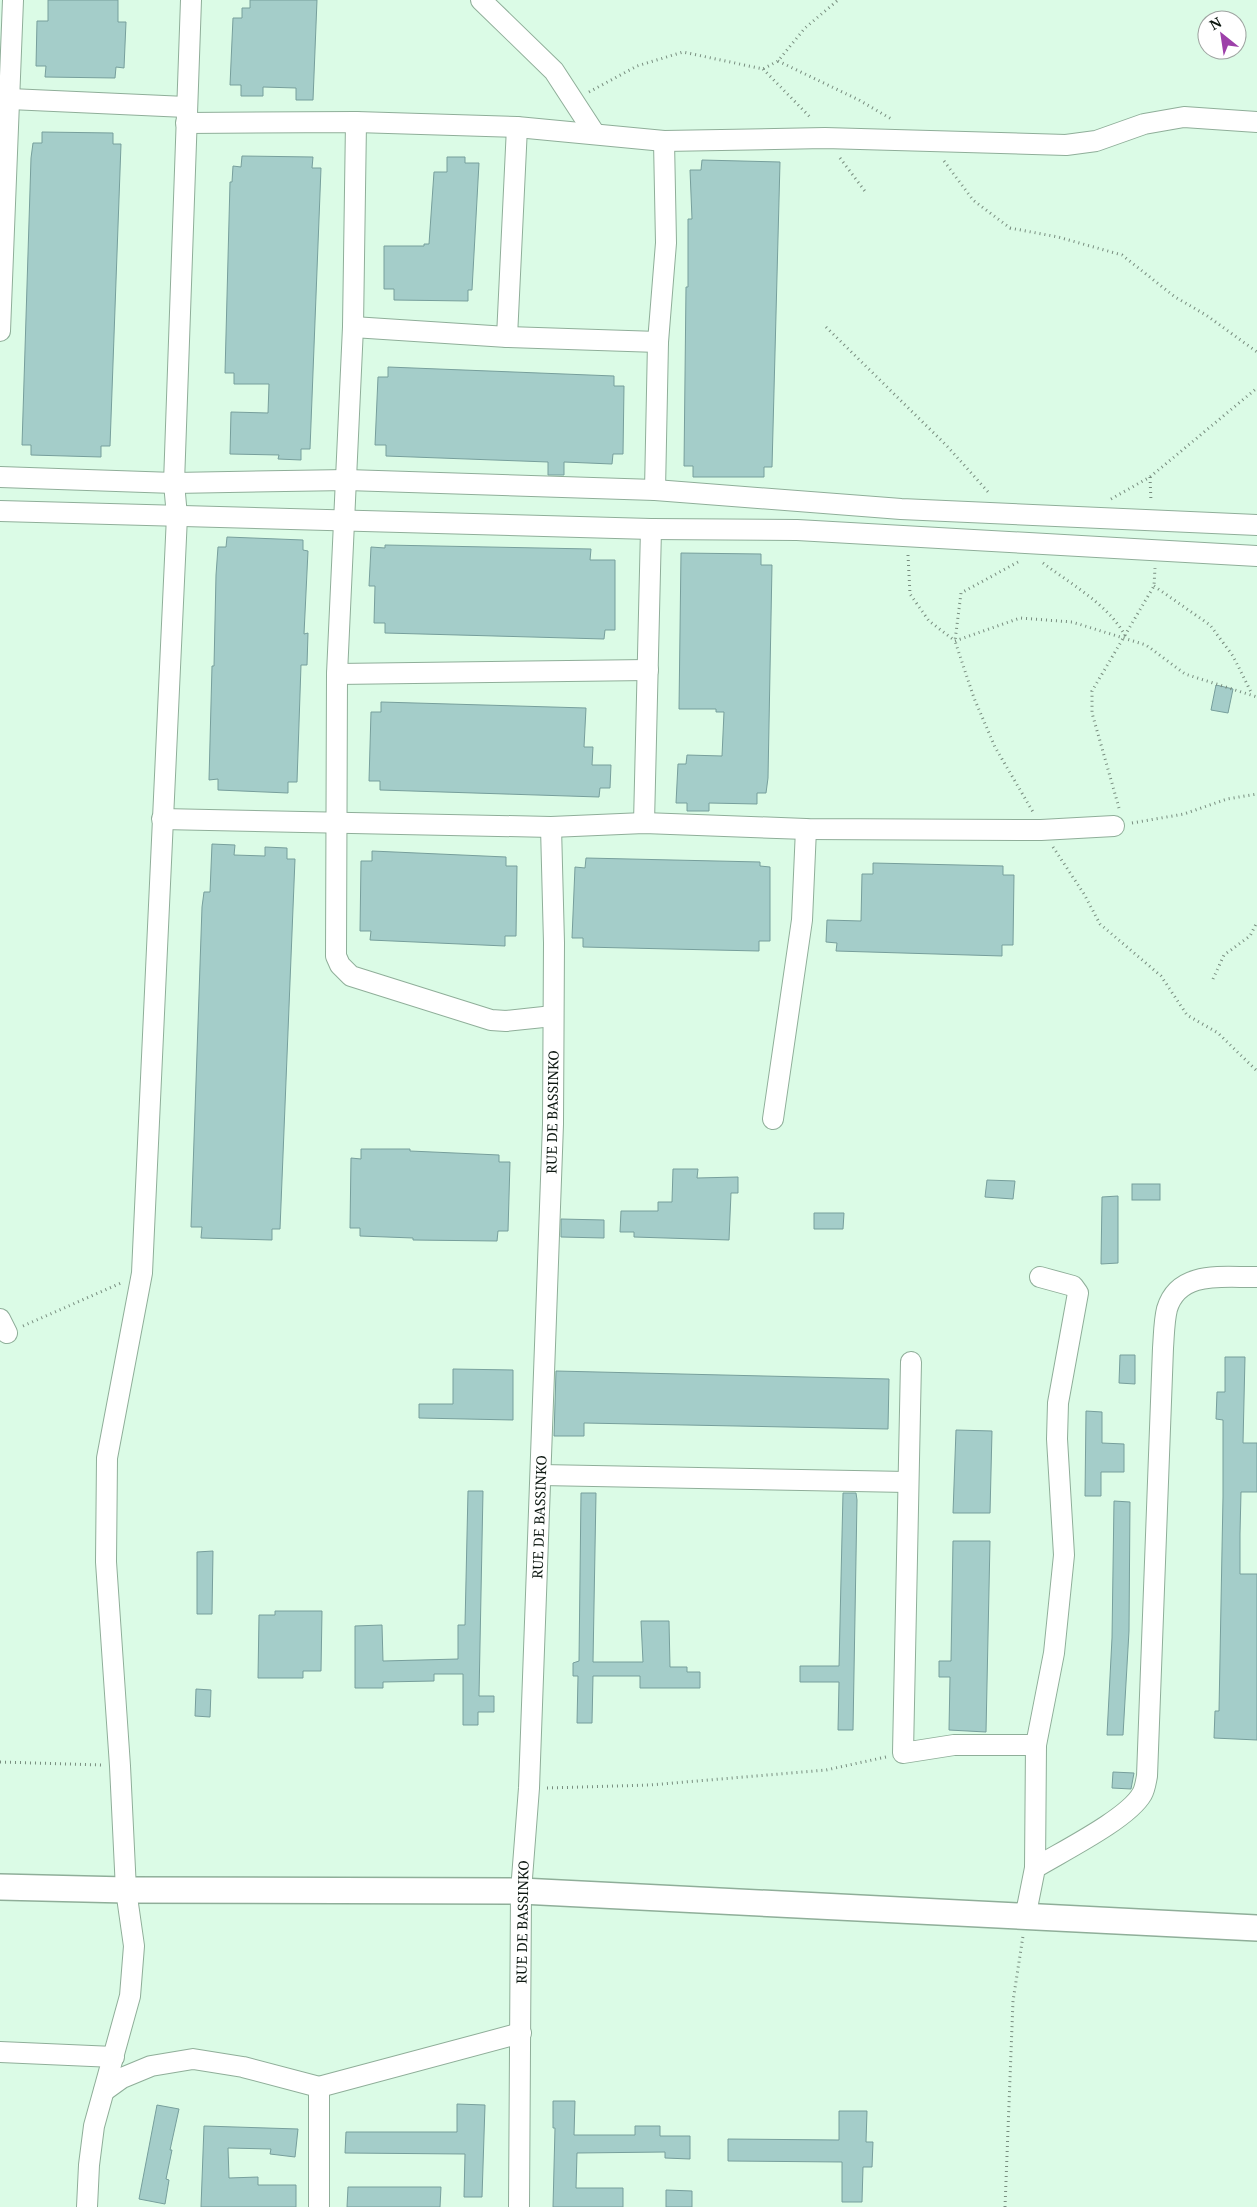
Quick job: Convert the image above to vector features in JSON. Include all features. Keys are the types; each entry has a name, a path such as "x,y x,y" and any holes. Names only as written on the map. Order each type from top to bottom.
{"street":[{"path":"0,331 13,0"},
{"path":"87,2207 89,2164 94,2126 130,1996 134,1946 126,1890 120,1766 106,1562 107,1458 142,1273 177,516 174,483 191,0"},
{"path":"481,0 554,71 595,134"},
{"path":"10,99 186,115 517,127 664,141 825,138 1066,145 1096,141 1144,124 1184,117 1257,122"},
{"path":"356,122 354,327 337,674 336,956 340,965 351,976 491,1020 506,1022 553,1016"},
{"path":"507,337 517,127"},
{"path":"655,490 658,342 666,242 664,141"},
{"path":"354,327 507,337 658,342"},
{"path":"0,477 174,483 347,480 655,490 900,510 1257,525"},
{"path":"0,511 651,529 797,530 908,538 1257,556"},
{"path":"644,823 651,529"},
{"path":"337,674 648,670"},
{"path":"162,819 551,827 644,823 806,830 1040,830 1119,825"},
{"name":"RUE DE BASSINKO","path":"519,2207 521,1891 529,1788 541,1474 544,1327 553,1124 551,827"},
{"path":"773,1119 802,920 806,830"},
{"path":"1025,1918 1035,1868 1036,1745 1054,1653 1064,1555 1057,1439 1058,1403 1078,1293 1073,1286 1040,1277"},
{"path":"1035,1868 1113,1820 1131,1807 1142,1794 1147,1776 1163,1348 1167,1310 1173,1297 1183,1286 1199,1278 1257,1278"},
{"path":"911,1362 907,1482 903,1753 954,1745 1036,1745"},
{"path":"541,1474 907,1482"},
{"path":"0,1887 126,1890 521,1891 1025,1918 1257,1928"},
{"path":"104,2091 122,2078 151,2066 193,2060 243,2067 319,2087 521,2033"},
{"path":"0,2052 114,2056"},
{"path":"319,2087 319,2207"}],"path":[{"path":"573,101 637,66 683,52 763,69 778,61 805,28 838,0"},
{"path":"778,61 859,100 898,123"},
{"path":"928,140 973,200 1010,228 1058,236 1122,255 1175,297 1206,315 1257,352"},
{"path":"826,327 947,446 983,487 1011,514"},
{"path":"1150,478 1152,520"},
{"path":"908,538 910,594 930,621 955,641 974,698 995,747 1033,812 1040,830 1084,894 1100,924 1161,976 1187,1014 1218,1033 1257,1071"},
{"path":"1026,544 1032,555 1106,610 1119,624 1126,637"},
{"path":"1156,551 1154,586 1126,637 1092,691 1092,714 1119,825 1184,814 1227,799 1257,794"},
{"path":"1154,586 1210,625 1233,656 1252,694"},
{"path":"955,641 1020,618 1072,622 1146,644 1185,674 1257,697"},
{"path":"1213,980 1224,955 1250,936 1257,922"},
{"path":"4,1326 142,1273"},
{"path":"529,1788 650,1785 826,1770 903,1753"},
{"path":"0,1762 120,1766"},
{"path":"1004,2207 1013,2001 1025,1918"}],"building":[{"path":"48,0 118,0 118,22 126,22 124,68 116,67 115,78 45,77 46,66 36,66 37,21 48,21"},
{"path":"250,0 317,0 313,100 296,100 296,88 263,87 263,96 241,96 241,85 230,85 233,18 242,18 242,8 250,8"},
{"path":"42,132 113,133 113,144 121,144 110,446 101,446 101,457 31,455 31,445 22,445 31,158 33,143 42,143"},
{"path":"242,156 313,157 312,168 321,168 310,449 301,449 301,460 278,459 279,455 230,454 231,412 268,413 269,384 234,384 234,373 225,373 230,182 232,182 233,166 241,167"},
{"path":"447,157 465,157 465,163 479,163 472,290 468,290 468,301 394,300 394,289 384,289 384,246 424,246 424,244 429,244 434,172 447,172"},
{"path":"702,160 780,162 772,467 764,467 764,477 693,477 693,466 684,466 688,219 692,219 690,170 701,170"},
{"path":"388,367 614,376 614,386 624,386 623,454 613,454 612,464 564,462 564,475 548,475 548,462 386,456 386,445 375,445 378,377 388,377"},
{"path":"227,537 303,540 303,550 308,551 304,634 308,633 307,665 301,665 297,782 288,782 288,793 218,790 218,779 209,780 218,547 226,547"},
{"path":"385,545 591,549 590,560 615,560 615,630 605,630 604,639 385,633 385,623 374,623 375,586 369,586 371,547 385,548"},
{"path":"681,553 761,554 761,565 772,565 768,778 766,793 757,793 757,804 709,803 709,811 687,811 687,803 676,803 678,764 686,764 687,755 722,756 724,712 716,712 716,709 679,709"},
{"path":"1216,685 1233,689 1228,713 1211,710"},
{"path":"381,702 586,708 584,747 593,747 592,765 611,765 610,788 600,788 599,797 380,790 380,781 369,781 371,712 381,712"},
{"path":"212,844 235,845 234,855 265,856 265,847 287,848 287,859 295,859 280,1229 272,1229 272,1240 201,1238 202,1227 191,1227 202,907 204,892 210,892"},
{"path":"372,851 506,857 506,866 517,866 516,936 505,936 505,946 370,940 371,931 360,931 361,861 372,861"},
{"path":"586,858 760,862 760,866 770,867 770,941 759,941 759,951 583,947 583,938 572,938 575,867 585,868"},
{"path":"873,863 1003,866 1003,875 1014,875 1013,945 1002,945 1002,956 836,951 837,943 826,942 827,920 861,921 862,874 873,874"},
{"path":"361,1149 410,1149 410,1151 499,1155 499,1162 510,1162 508,1231 498,1231 497,1241 413,1240 413,1238 360,1236 360,1228 350,1228 351,1158 361,1159"},
{"path":"673,1169 698,1169 697,1178 738,1177 738,1193 731,1193 729,1240 634,1237 634,1232 620,1232 621,1211 658,1211 658,1202 672,1202"},
{"path":"987,1180 1015,1181 1013,1199 985,1197"},
{"path":"1132,1184 1160,1184 1160,1200 1132,1200"},
{"path":"1118,1196 1118,1263 1101,1264 1102,1197"},
{"path":"814,1213 844,1213 843,1229 814,1229"},
{"path":"561,1219 604,1220 604,1238 561,1237"},
{"path":"1120,1355 1135,1355 1135,1384 1119,1383"},
{"path":"1225,1357 1245,1357 1243,1443 1257,1443 1257,1492 1241,1492 1240,1574 1257,1574 1257,1740 1214,1738 1215,1711 1219,1711 1223,1497 1223,1420 1216,1419 1217,1392 1225,1392"},
{"path":"453,1369 513,1370 513,1420 419,1418 419,1404 453,1404"},
{"path":"556,1371 889,1379 888,1429 584,1423 584,1436 554,1436"},
{"path":"1086,1411 1102,1412 1102,1443 1124,1444 1124,1472 1101,1472 1101,1496 1085,1496"},
{"path":"956,1430 992,1431 990,1513 953,1513"},
{"path":"468,1491 483,1491 479,1696 494,1696 494,1712 478,1712 478,1725 463,1725 463,1674 434,1674 434,1681 383,1682 383,1688 355,1688 355,1626 382,1625 383,1661 458,1659 458,1625 465,1625"},
{"path":"581,1493 596,1493 593,1662 643,1662 641,1621 669,1621 670,1667 687,1667 687,1672 700,1672 700,1688 640,1688 640,1676 593,1676 592,1723 577,1723 578,1676 573,1676 573,1663 579,1661"},
{"path":"843,1493 856,1493 857,1500 853,1730 838,1730 839,1682 800,1682 800,1666 839,1666"},
{"path":"1114,1501 1130,1502 1129,1631 1123,1735 1107,1735 1112,1638"},
{"path":"953,1541 990,1541 986,1732 949,1730 950,1677 939,1677 939,1661 951,1661"},
{"path":"213,1551 212,1614 197,1614 197,1552"},
{"path":"275,1611 322,1611 321,1671 303,1671 303,1678 258,1678 259,1615 275,1615"},
{"path":"196,1689 211,1690 210,1717 195,1716"},
{"path":"1113,1772 1134,1773 1131,1789 1112,1788"},
{"path":"553,2101 575,2101 574,2135 635,2135 635,2126 660,2126 660,2136 690,2136 690,2159 665,2158 665,2152 577,2153 576,2188 623,2188 623,2207 553,2207 555,2128 553,2128"},
{"path":"457,2104 485,2105 482,2197 464,2197 465,2154 345,2153 346,2132 457,2132"},
{"path":"157,2105 179,2109 170,2150 172,2150 166,2179 169,2180 165,2204 139,2199"},
{"path":"839,2111 867,2111 866,2142 873,2142 872,2167 863,2167 862,2202 842,2202 842,2162 728,2161 728,2139 839,2140"},
{"path":"204,2126 298,2129 295,2157 270,2154 271,2149 228,2148 229,2178 258,2177 258,2185 296,2185 296,2207 201,2207"},
{"path":"348,2187 441,2187 440,2207 347,2207"},
{"path":"666,2190 692,2191 692,2207 666,2207"}]}
